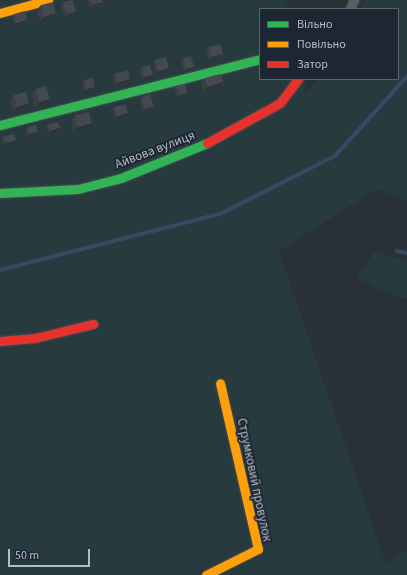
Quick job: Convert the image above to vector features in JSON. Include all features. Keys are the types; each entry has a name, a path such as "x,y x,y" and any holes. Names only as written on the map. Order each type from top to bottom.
{"street":[{"path":"0,13 48,0"},
{"path":"0,125 259,59"},
{"name":"Айвова вулиця","path":"0,193 78,189 121,178 213,141 280,103 297,80"},
{"path":"0,341 35,338 93,324"},
{"name":"Струмковий провулок","path":"206,575 258,549 220,383"}],"green space":[{"path":"0,0 286,0 289,8 259,8 259,80 306,80 304,95 316,80 399,80 399,8 361,8 365,0 407,0 407,201 377,189 279,251 386,564 407,550 407,575 0,575"},
{"path":"375,251 407,261 407,298 394,296 356,278"}],"building":[{"path":"73,0 76,12 67,14 63,2"},
{"path":"90,0 102,0 103,2 92,5"},
{"path":"53,2 56,13 44,17 41,5"},
{"path":"25,11 27,20 16,23 14,14"},
{"path":"220,44 223,54 211,57 208,47"},
{"path":"191,56 194,67 186,69 183,58"},
{"path":"166,57 169,68 158,71 155,60"},
{"path":"150,65 153,75 144,77 142,67"},
{"path":"128,70 130,79 117,83 115,74"},
{"path":"220,74 223,82 207,87 205,78"},
{"path":"93,78 95,87 86,89 84,80"},
{"path":"185,84 187,93 179,95 176,86"},
{"path":"46,86 50,99 39,102 35,89"},
{"path":"26,92 29,103 17,107 14,95"},
{"path":"150,94 154,107 145,109 142,97"},
{"path":"125,104 128,113 117,116 114,107"},
{"path":"89,112 92,123 78,127 75,115"},
{"path":"58,122 60,128 50,131 48,124"},
{"path":"36,125 38,132 29,134 27,127"},
{"path":"14,134 16,140 5,143 3,137"}],"waterway":[{"path":"0,270 220,214 335,156 407,77"},
{"path":"397,251 407,253"}],"traffic: fast":[{"path":"0,125 259,59"},
{"path":"0,193 78,189 121,178 207,143"}],"traffic: slow":[{"path":"0,13 48,0"},
{"path":"206,575 258,549 220,383"}],"traffic: jam":[{"path":"207,143 280,103 297,80"},
{"path":"0,341 35,338 93,324"}]}
